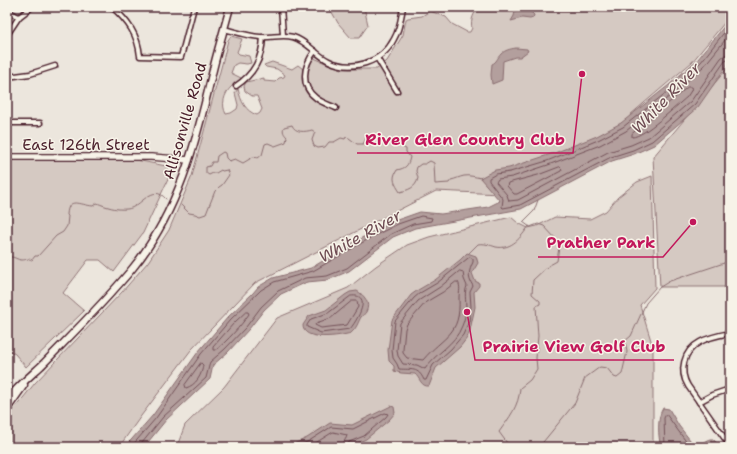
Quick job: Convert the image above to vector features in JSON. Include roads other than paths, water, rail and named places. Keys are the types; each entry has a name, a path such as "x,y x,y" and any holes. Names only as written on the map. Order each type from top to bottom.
{"main road":[{"name":"Allisonville Road","path":"7,400 118,285 140,258 161,227 180,186 189,160 230,7"},
{"name":"East 126th Street","path":"7,157 151,157 189,160"},
{"name":"Allisonville Road","path":"7,409 26,380"}],"street":[{"path":"7,35 19,17 32,7"},
{"path":"112,7 133,30 138,43 140,56 181,56 194,7"},
{"path":"281,7 283,35"},
{"path":"224,29 263,37 283,35 295,37 327,60 343,65 360,65 377,58 386,51 398,32 403,7"},
{"path":"7,11 19,17"},
{"path":"236,86 249,76 257,66 262,50 263,37"},
{"path":"315,51 305,67 304,75 306,84 317,99 336,108"},
{"path":"377,58 397,91"},
{"path":"7,77 30,74 55,66"},
{"path":"7,123 40,123"},
{"path":"730,332 697,343 688,352 685,358 683,370 688,386 730,446"},
{"path":"699,402 712,395 730,389"}],"water":[{"path":"516,7 531,7 531,12 534,15 533,18 522,18 511,21"},
{"name":"White River","path":"730,19 730,61 698,107 654,145 634,154 612,161 521,209 415,228 393,237 349,271 328,280 307,282 281,294 264,310 228,352 213,365 210,379 166,420 144,447 125,447 153,415 198,352 228,317 258,287 273,278 311,268 370,233 397,220 420,212 441,214 488,207 500,201 480,178 495,170 509,168 557,152 597,136 621,123 669,85 698,59"},
{"path":"516,48 527,49 528,51 520,57 503,61 502,80 492,84 492,64 504,52"},
{"path":"467,253 476,256 478,263 472,273 475,281 479,283 479,286 474,292 475,307 470,330 467,338 460,347 436,368 429,386 426,386 422,384 415,374 394,371 394,366 389,361 388,350 392,320 411,295 435,280"},
{"path":"357,291 366,300 368,305 366,313 361,317 355,329 351,333 331,336 315,336 304,330 303,325 309,316 326,310 345,295 350,292"},
{"path":"391,406 394,407 395,413 389,420 366,439 348,447 287,447 307,438 330,423 352,425"},
{"path":"663,408 669,409 679,426 694,445 713,439 720,447 661,447 659,427 660,416"}],"waterway":[{"path":"181,205 189,213 200,216 206,214 215,191 222,185 229,175 227,170 221,170 209,175 206,173 206,167 210,166 212,162 216,162 217,156 223,152 229,161 235,159 243,163 253,157 258,158 262,155 265,144 268,143 275,146 286,142 287,137 283,128 292,125 293,128 298,131 312,130 315,132 312,140 314,146 318,148 325,147 329,142 334,142 341,138 345,139 346,137 357,144 363,144 368,135 372,134 378,136 383,142 392,142 406,149 406,152 410,157 408,163 405,167 397,170 394,176 395,184 400,192 414,186 418,178 416,171 417,167 430,161 434,163 435,184 449,183 451,180 464,176 481,178"},
{"path":"7,260 8,257 20,260 32,260 35,256 38,256 56,236 63,232 67,226 68,209 72,204 79,203 93,206 97,203 112,208 127,209 137,205 151,194 156,193 166,199"},
{"path":"510,447 499,432 516,406 520,388 530,380 537,369 536,358 538,336 536,306 540,304 540,301 532,294 533,280 548,266 557,261 559,247 556,239 544,226 538,224 530,227 523,222 534,211 538,200"},
{"path":"469,253 478,244 507,247 516,242 529,226"},
{"path":"539,447 575,403 585,378 600,367 607,368 614,377 617,378 622,374 627,352 625,341 631,336 646,303 660,287 670,281 730,261"}],"place":[{"name":"River Glen Country Club","path":"582,74"},
{"name":"Prather Park","path":"693,222"},
{"name":"Prairie View Golf Club","path":"467,312"}]}
